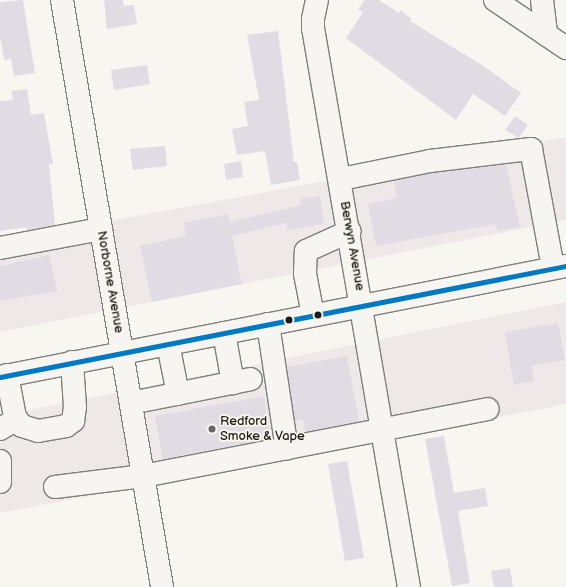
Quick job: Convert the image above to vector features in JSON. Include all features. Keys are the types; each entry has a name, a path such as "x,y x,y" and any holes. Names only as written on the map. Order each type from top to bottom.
{"street":[{"name":"Norborne Avenue","path":"62,0 162,587"},
{"name":"Berwyn Avenue","path":"317,0 312,19 313,28 350,231 409,587"},
{"path":"495,0 566,48"},
{"path":"542,0 546,35"},
{"path":"72,362 75,402 73,421 66,426 38,431 8,423 3,376 72,362 268,324 313,316 560,267 531,149 430,161 341,179"},
{"path":"0,248 101,229"},
{"path":"313,316 305,274 306,251 350,231"},
{"path":"268,324 287,449"},
{"path":"131,403 242,381 224,333"},
{"path":"168,344 178,394"},
{"path":"55,487 143,476 383,431 488,409"},
{"path":"0,461 0,482"}],"shaded area":[{"path":"566,137 566,220 0,332 0,241"},
{"path":"566,302 566,404 0,513 0,416"}],"building":[{"path":"23,0 35,73 14,76 11,59 4,60 0,37 0,2"},
{"path":"104,0 123,0 124,6 134,5 137,24 107,29"},
{"path":"365,0 379,0 399,13 400,10 412,19 410,21 482,65 521,93 505,116 473,94 456,120 346,38 363,12 358,9"},
{"path":"278,31 294,162 297,162 300,180 271,185 265,151 237,155 232,129 248,126 244,102 259,100 247,35"},
{"path":"147,65 150,84 114,90 111,70"},
{"path":"27,89 31,115 44,113 53,164 49,164 55,225 27,230 27,227 0,231 0,101 13,100 11,91"},
{"path":"515,116 528,125 519,138 505,130"},
{"path":"165,146 167,166 133,170 130,149"},
{"path":"241,161 243,177 226,180 224,164"},
{"path":"506,165 520,227 498,231 495,224 376,246 368,204 397,198 394,181 432,173"},
{"path":"320,196 324,224 287,230 286,223 232,236 242,284 152,302 140,246 186,236 184,223 228,214 230,222 301,205 300,199"},
{"path":"49,255 57,291 0,301 0,266"},
{"path":"558,323 565,360 532,366 534,381 514,385 505,332"},
{"path":"347,356 359,421 305,432 303,419 295,421 287,367"},
{"path":"264,396 271,438 163,459 155,416"},
{"path":"444,436 454,493 485,488 488,506 458,511 470,583 452,586 425,439"},
{"path":"347,461 364,558 345,561 328,464"},
{"path":"510,568 513,587 494,587 491,571"}],"transit line":[{"path":"0,377 566,266"}],"place":[{"name":"Redford Smoke & Vape","path":"212,429"}]}
